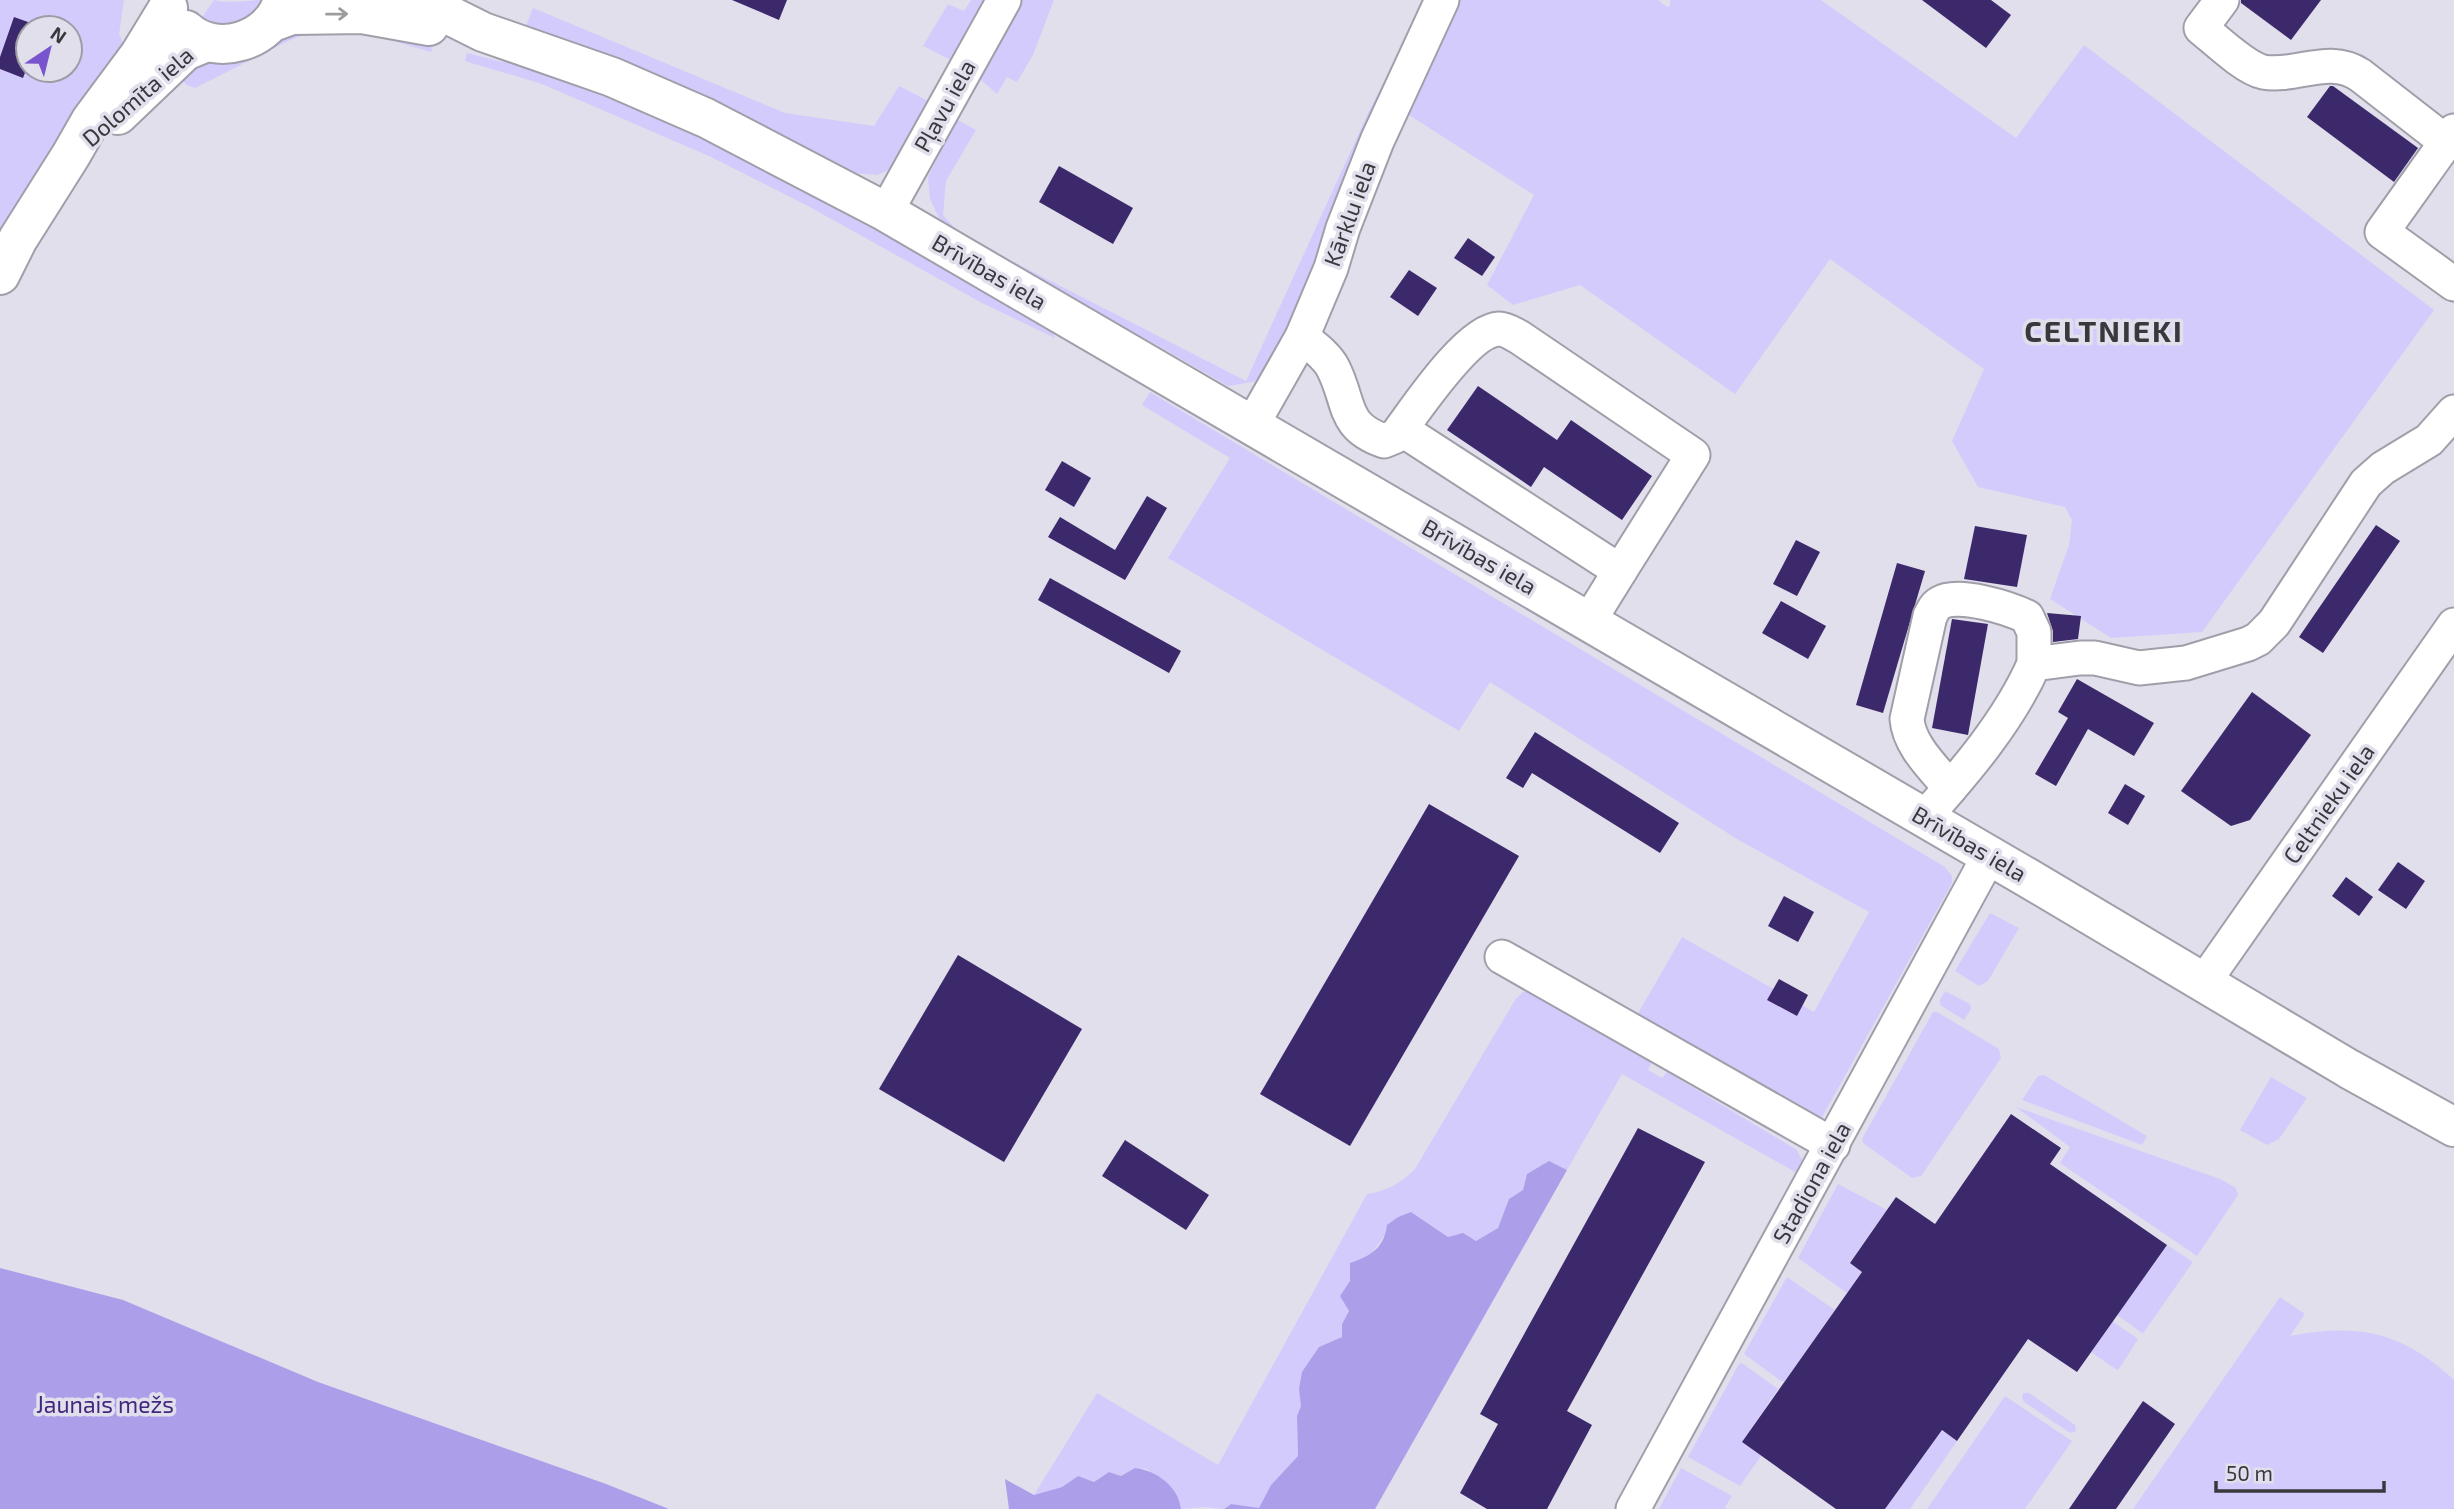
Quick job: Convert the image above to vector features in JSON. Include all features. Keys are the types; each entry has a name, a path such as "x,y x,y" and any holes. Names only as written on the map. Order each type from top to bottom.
{"main road":[{"name":"Brīvības iela","path":"399,0 445,13 483,32 612,77 694,113 886,212 1589,621 2349,1069 2454,1127"},
{"path":"167,4 178,23 191,34 207,41"},
{"name":"Dolomīta iela","path":"0,275 18,239 91,120 140,54 167,4"},
{"name":"Brīvības iela","path":"207,41 224,44 242,42 257,34 277,12 292,15 362,13 453,30 483,32"},
{"name":"Dolomīta iela","path":"71,155 185,51 207,41"}],"street":[{"name":"Pļavu iela","path":"886,212 1004,0"},
{"name":"Kārklu iela","path":"1252,425 1302,337 1331,268 1343,228 1372,153 1442,0"},
{"path":"2221,0 2201,28 2253,68 2269,72 2318,66 2347,68 2450,136 2382,232 2454,284"},
{"path":"1302,337 1332,366 1356,427 1384,441 1396,436 1463,351 1495,330 1504,330 1519,337 1693,455 1589,621"},
{"path":"2034,664 2095,658 2139,668 2152,668 2186,663 2258,639 2274,623 2366,484 2383,468 2429,440 2454,412"},
{"path":"1401,429 1620,571"},
{"path":"1924,818 1950,788 1995,730 2034,664 2034,632 2027,617 2003,607 1967,601 1944,601 1935,607 1930,616 1910,706 1908,728 1915,744 1950,788"},
{"name":"Celtnieku iela","path":"2204,982 2454,625"},
{"name":"Stadiona iela","path":"1633,1509 1989,856"},
{"path":"1502,957 1833,1145"}],"shaded area":[{"path":"0,0 124,0 119,35 126,48 43,164 0,238 0,69 14,74 14,84 84,84 84,14 14,14 0,57"},
{"path":"214,0 262,0 243,20 219,25 201,19"},
{"path":"971,0 991,0 955,62 923,46 948,4 964,11"},
{"path":"1022,0 1054,0 1033,55 1017,82 1007,77 997,94 980,79"},
{"path":"1459,0 1658,0 1667,7 1670,6 1670,0 1821,0 2016,138 2084,45 2434,310 2202,632 2111,638 2050,599 2069,545 2072,520 2065,507 1978,487 1952,441 1984,369 1830,259 1735,394 1580,285 1513,305 1487,285 1534,195 1409,115"},
{"path":"533,8 785,113 874,126 899,86 932,103 894,168 877,175 854,173 525,28"},
{"path":"314,23 433,44 431,52 373,35 319,29 288,41 195,88 187,85 172,72 204,61 244,61"},
{"path":"1410,32 1287,338 1257,381 1228,386 967,243 939,218 930,199 928,177 956,119 976,130 946,181 943,215 961,235 1246,381 1369,111"},
{"path":"467,53 502,62 525,62 651,112 823,196 1051,327 1055,338 982,303 808,206 709,156 542,84 465,61"},
{"path":"1150,392 1945,867 1952,876 1952,883 1816,1128 1633,1022 1682,937 1814,1012 1869,912 1737,839 1490,682 1459,731 1168,558 1230,458 1142,405"},
{"path":"1990,913 2019,928 1988,981 1979,986 1955,971"},
{"path":"1945,991 1970,1004 1971,1009 1964,1020 1940,1005"},
{"path":"1523,992 1531,992 1651,1063 1648,1070 1662,1078 1667,1072 1797,1150 1803,1162 1797,1173 1622,1074 1567,1170 1549,1161 1523,1190 1509,1199 1498,1228 1476,1241 1448,1237 1411,1212 1398,1217 1369,1257 1350,1263 1350,1281 1341,1296 1349,1311 1342,1324 1342,1337 1319,1347 1299,1389 1302,1406 1297,1416 1298,1456 1271,1485 1259,1509 1231,1504 1224,1509 1181,1509 1181,1505 1147,1469 1135,1468 1121,1476 1109,1472 1094,1482 1078,1476 1062,1487 1034,1495 1097,1393 1218,1465 1367,1194 1393,1186 1415,1169 1515,1000"},
{"path":"1933,1012 1999,1049 2001,1058 1921,1176 1912,1178 1863,1143 1862,1139"},
{"path":"2044,1075 2147,1136 2142,1145 2022,1100 2038,1076"},
{"path":"2271,1077 2307,1098 2279,1139 2267,1145 2240,1130"},
{"path":"2016,1107 2220,1179 2236,1188 2238,1195 2197,1256 2060,1163 2070,1147"},
{"path":"1838,1184 1887,1210 1850,1262 1862,1272 1847,1293 1798,1258"},
{"path":"2167,1245 2193,1262 2142,1333 2117,1315"},
{"path":"1787,1277 1835,1310 1785,1381 1781,1381 1744,1354"},
{"path":"2280,1297 2305,1314 2290,1336 2337,1331 2378,1335 2416,1351 2454,1380 2454,1509 2133,1509"},
{"path":"2112,1321 2138,1339 2117,1370 2091,1352"},
{"path":"1742,1363 1778,1389 1742,1442 1761,1456 1740,1486 1688,1457 1739,1364"},
{"path":"2023,1393 2029,1393 2075,1425 2076,1431 2070,1433 2024,1402"},
{"path":"2005,1396 2072,1441 2025,1509 1927,1509"},
{"path":"1941,1430 1957,1441 1910,1509 1885,1509"},
{"path":"1681,1468 1732,1496 1725,1507 1727,1509 1659,1509"}],"green space":[{"path":"1549,1161 1567,1170 1375,1509 1224,1509 1231,1504 1259,1508 1271,1485 1298,1456 1297,1416 1301,1406 1299,1389 1302,1372 1319,1347 1342,1337 1342,1324 1349,1311 1340,1296 1350,1281 1350,1263 1375,1250 1383,1240 1387,1225 1411,1212 1448,1237 1463,1233 1476,1241 1498,1228 1509,1199 1523,1190 1527,1174"},
{"name":"Jaunais mežs","path":"0,1268 123,1300 318,1382 669,1509 0,1509"},
{"path":"1135,1468 1151,1472 1165,1481 1176,1494 1181,1509 1009,1509 1005,1479 1034,1495 1062,1487 1078,1476 1094,1482 1109,1472 1121,1476"}],"building":[{"path":"732,0 787,0 779,20"},
{"path":"1922,0 1991,0 2011,15 1986,48"},
{"path":"2241,0 2321,0 2291,40 2241,3"},
{"path":"14,17 14,74 0,69 0,57"},
{"path":"2330,86 2418,148 2394,182 2307,117"},
{"path":"1059,166 1133,208 1113,244 1039,202"},
{"path":"1468,238 1495,257 1482,276 1454,258"},
{"path":"1409,270 1437,288 1418,316 1390,297"},
{"path":"1478,386 1557,440 1571,420 1652,476 1622,520 1544,467 1531,487 1447,430"},
{"path":"1062,461 1091,478 1074,507 1045,490"},
{"path":"1147,496 1167,508 1125,580 1048,537 1060,517 1115,550"},
{"path":"2376,525 2400,541 2323,653 2299,637"},
{"path":"1975,526 2027,535 2017,587 1964,579"},
{"path":"1796,540 1820,552 1797,596 1773,584"},
{"path":"1897,563 1925,571 1883,713 1856,705"},
{"path":"1050,578 1181,651 1169,673 1038,600"},
{"path":"1781,601 1826,626 1808,659 1762,633"},
{"path":"2047,613 2081,616 2078,639 2053,642 2053,631"},
{"path":"1952,619 1988,624 1968,735 1932,728"},
{"path":"2077,679 2154,723 2134,756 2088,729 2056,786 2035,774 2068,718 2058,712"},
{"path":"2252,692 2311,735 2250,820 2231,826 2181,791"},
{"path":"1535,732 1679,823 1660,853 1532,773 1523,788 1506,778"},
{"path":"2125,784 2145,796 2128,825 2108,813"},
{"path":"1429,804 1519,856 1350,1146 1260,1094"},
{"path":"2398,862 2425,881 2406,909 2378,890"},
{"path":"2346,877 2373,897 2359,916 2332,896"},
{"path":"1784,896 1814,912 1798,942 1768,926"},
{"path":"958,955 1082,1029 1004,1162 879,1089"},
{"path":"1779,979 1808,995 1797,1016 1767,1000"},
{"path":"2011,1114 2061,1148 2050,1164 2167,1245 2077,1372 2028,1339 1957,1441 1942,1430 1885,1509 1836,1509 1742,1442 1862,1272 1850,1263 1896,1197 1935,1224"},
{"path":"1638,1128 1705,1162 1567,1411 1592,1425 1547,1509 1487,1509 1460,1493 1498,1424 1480,1414"},
{"path":"1125,1140 1209,1195 1186,1230 1102,1176"},
{"path":"2143,1401 2175,1424 2116,1509 2069,1509"}],"district":[{"name":"CELTNIEKI","path":"2104,332"}]}
